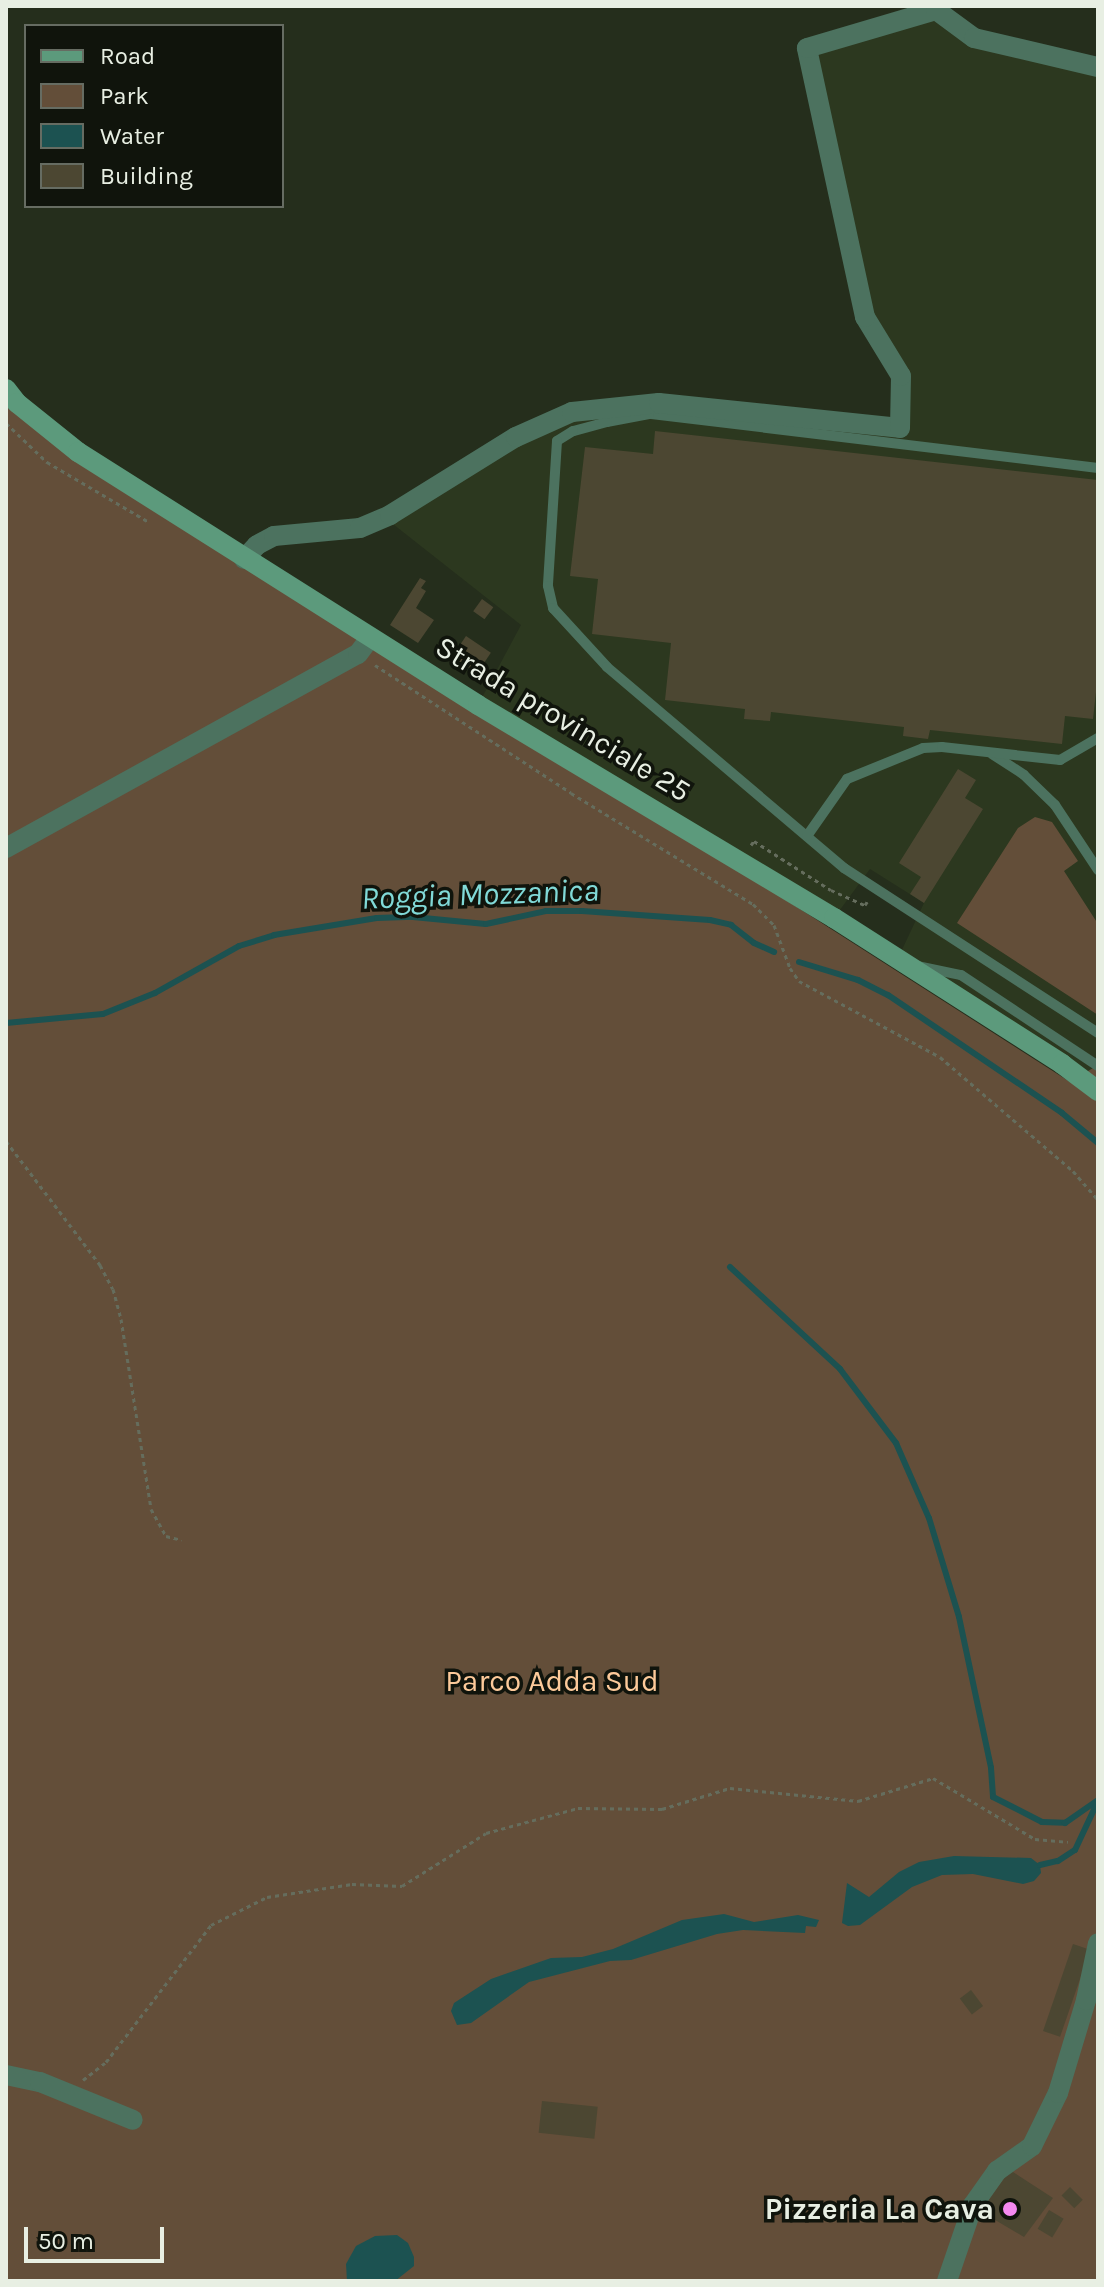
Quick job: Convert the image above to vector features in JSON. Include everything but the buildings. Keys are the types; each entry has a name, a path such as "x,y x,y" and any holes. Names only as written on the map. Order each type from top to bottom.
{"street":[{"path":"244,559 257,545 274,536 334,533 360,528 390,515 516,437 572,412 659,403 900,428 901,376 865,317 807,48 936,10 974,38 1098,67"},
{"name":"Strada provinciale 25","path":"6,389 17,403 78,452 244,559 364,646 741,861 907,965 1098,1091"},
{"path":"6,848 364,646"},
{"path":"947,2281 973,2205 997,2171 1032,2146 1058,2093 1086,2000 1098,1943"},
{"path":"6,2075 67,2093 133,2120"}],"lane":[{"path":"1098,468 649,414 573,431 557,441 548,586 553,608 607,667 844,868 1098,1033"},
{"path":"807,836 847,779 923,748 986,751 1060,760 1098,738"},
{"path":"986,751 1041,790 1068,822 1098,870"},
{"path":"907,965 935,967 961,975 1098,1066"}],"path":[{"path":"6,423 47,462 150,522"},
{"path":"364,646 571,793 753,904 774,925 790,968 799,981 940,1057 1061,1160 1098,1200"},
{"path":"6,1141 100,1265 113,1289 151,1509 166,1536 182,1540"},
{"path":"67,2093 106,2062 211,1925 267,1897 352,1884 402,1886 486,1833 578,1808 662,1809 730,1788 858,1801 933,1778 1035,1839 1068,1842"}],"shaded area":[{"path":"936,10 974,38 1098,67 1098,1084 900,954 924,903 870,869 834,918 478,705 521,625 384,517 572,412 899,428 901,376 865,317 807,48"}],"green space":[{"name":"Parco Adda Sud","path":"6,401 1070,1082 1098,1065 1098,2281 6,2281"},
{"path":"1035,817 1052,822 1078,861 1064,871 1098,924 1098,1015 957,923 1018,828"}],"water":[{"path":"954,1856 1031,1858 1040,1865 1041,1873 1034,1881 1023,1884 973,1874 942,1875 912,1887 860,1925 842,1923 847,1883 869,1897 899,1872 919,1862"},
{"path":"724,1914 754,1922 798,1915 819,1920 816,1927 806,1926 805,1933 743,1930 717,1934 631,1960 610,1961 529,1982 471,2023 457,2025 451,2011 454,2003 491,1979 551,1958 582,1957 613,1949 682,1920"},
{"path":"397,2235 408,2243 414,2266 395,2281 347,2281 346,2264 356,2246 375,2236"}],"waterway":[{"name":"Roggia Mozzanica","path":"6,1023 103,1014 155,993 239,946 274,935 377,918 413,917 486,924 546,911 582,911 710,920 731,925 754,943 774,952"},
{"name":"Roggia Mozzanica","path":"799,962 858,980 888,995 1062,1113 1098,1143"},
{"path":"730,1267 840,1369 896,1443 929,1518 959,1617 991,1768 993,1797 1042,1822 1065,1823 1098,1800"},
{"path":"1040,1865 1058,1861 1075,1850 1097,1803"}],"place":[{"name":"Pizzeria La Cava","path":"1010,2209"}]}
